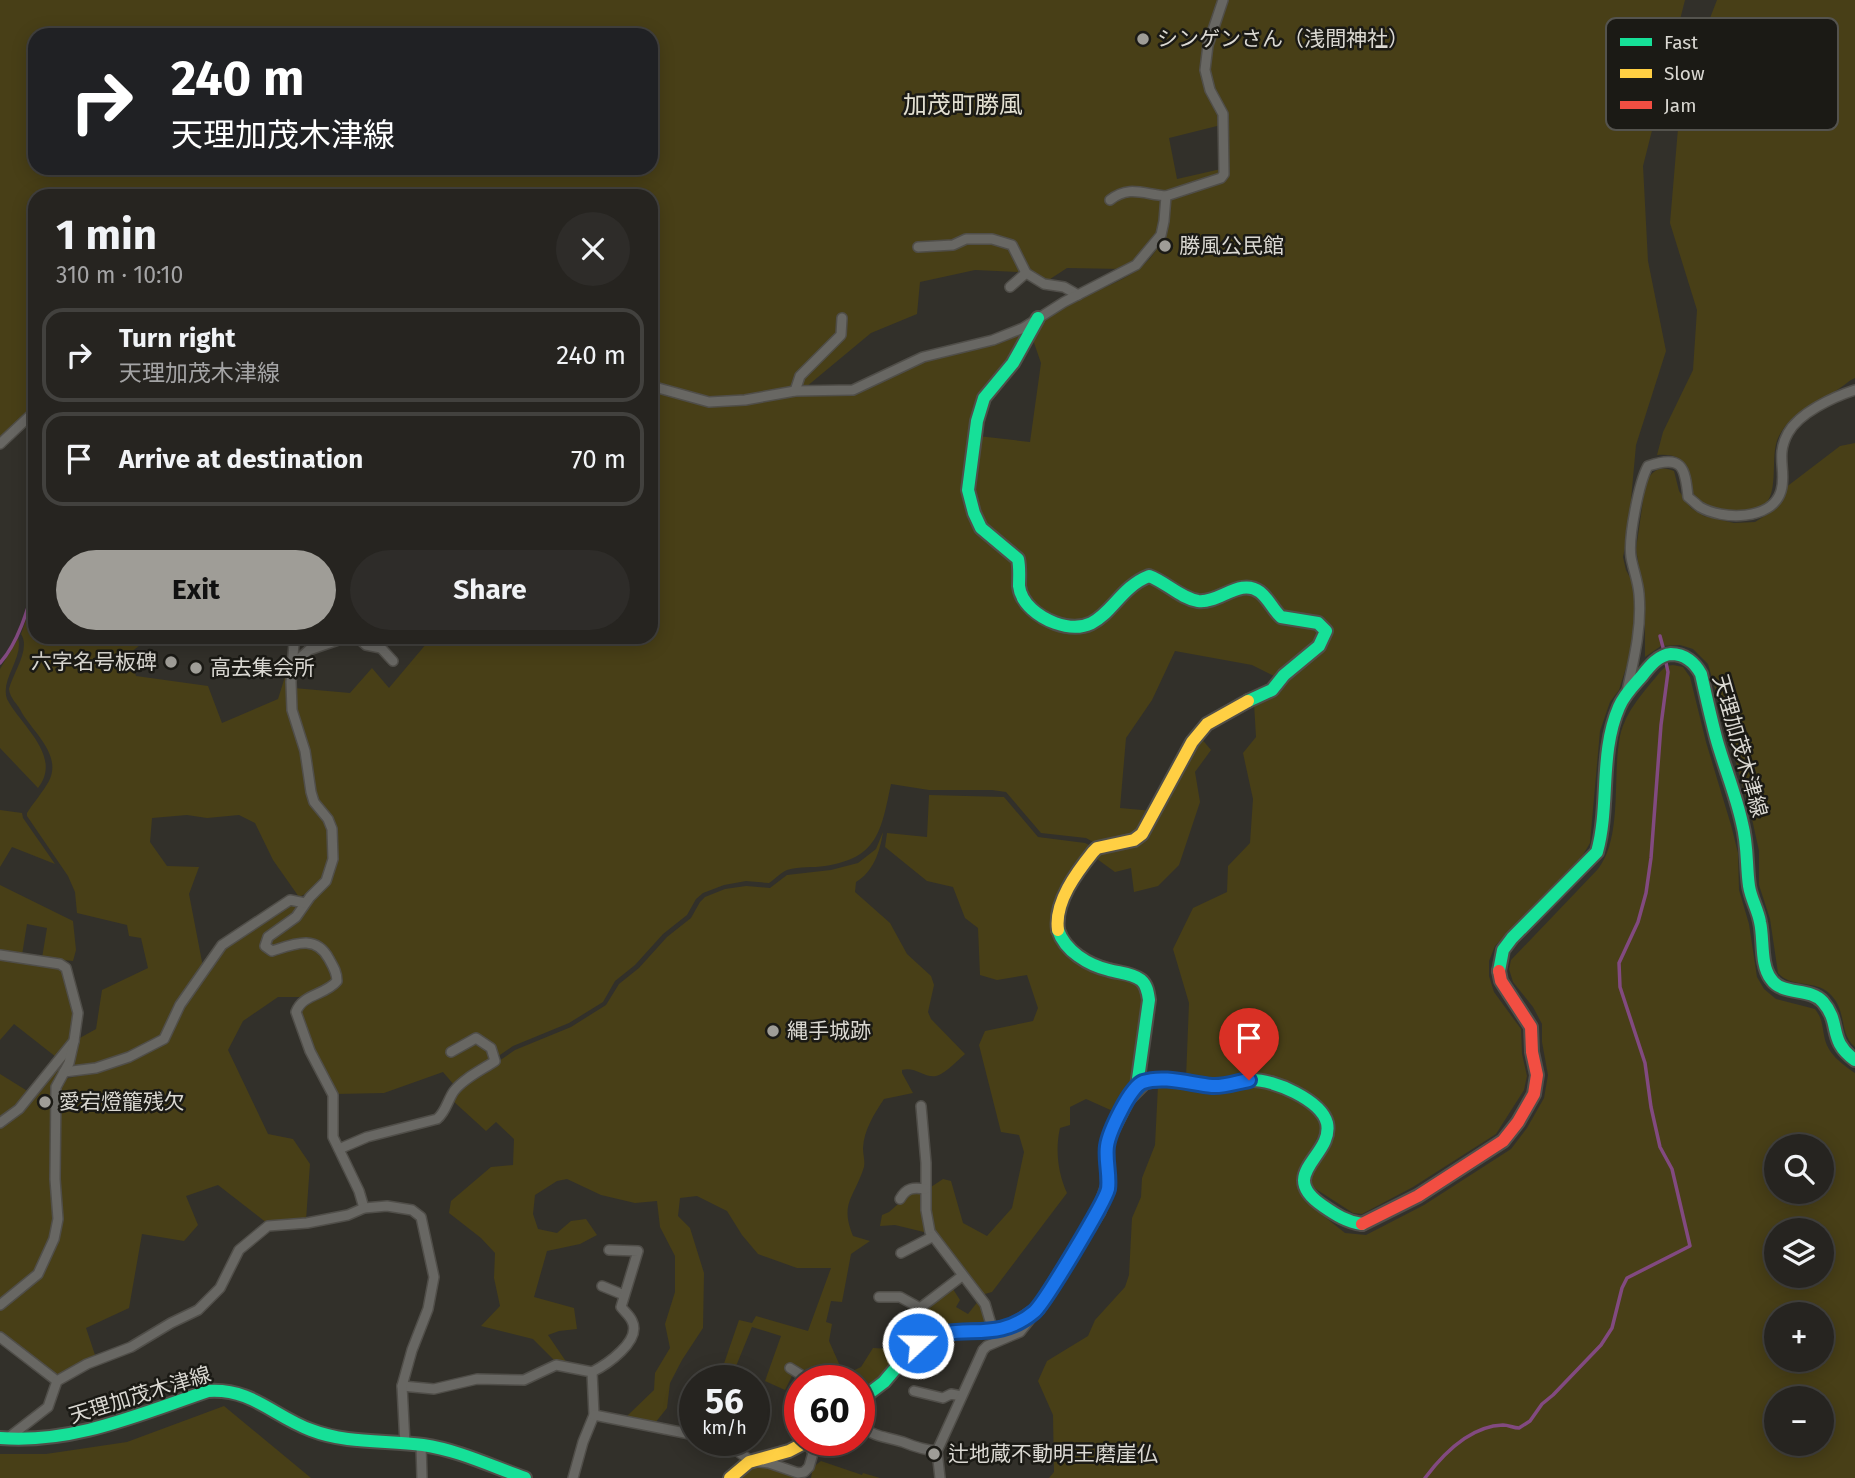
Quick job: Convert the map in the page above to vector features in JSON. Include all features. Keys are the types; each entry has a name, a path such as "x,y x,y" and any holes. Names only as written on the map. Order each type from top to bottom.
{"main road":[{"path":"875,1389 918,1343 950,1331 993,1331 1017,1324 1036,1311 1100,1207 1108,1188 1107,1143 1112,1128 1137,1086 1148,991 1137,978 1101,968 1070,948 1061,939 1056,926 1059,908 1097,848 1125,843 1142,834 1181,759 1208,724 1227,711 1272,690 1284,675 1319,646 1325,631 1318,623 1281,617 1256,589 1242,588 1210,601 1202,601 1190,598 1149,576 1140,579 1106,615 1085,626 1054,624 1041,617 1025,602 1020,590 1018,559 981,528 968,490 977,421 984,398 1013,363 1038,318"},
{"name":"天理加茂木津線","path":"1137,1086 1145,1081 1158,1080 1215,1087 1249,1080 1265,1081 1287,1088 1311,1102 1325,1115 1327,1133 1304,1176 1304,1185 1310,1196 1356,1224 1370,1221 1418,1196 1503,1141 1534,1094 1537,1075 1531,1027 1503,987 1499,962 1503,950 1512,938 1597,852 1602,834 1604,776 1610,733 1619,706 1652,664 1664,656 1683,656 1699,669 1744,832 1748,852 1749,887 1760,921 1767,973 1772,982 1781,988 1822,1000 1834,1020 1837,1041 1844,1052 1855,1060"},
{"name":"天理加茂木津線","path":"4,1438 39,1440 82,1433 221,1389 238,1391 252,1397 302,1427 326,1436 362,1442 421,1444 450,1451 525,1478"},
{"path":"730,1478 751,1461 784,1451"}],"street":[{"path":"1110,200 1129,190 1166,197 1221,178 1224,174 1223,114 1210,90 1205,70 1208,45 1223,0"},
{"path":"658,388 709,402 745,400 795,391 859,389 923,357 993,340 1023,328 1136,265 1153,246 1163,229 1166,197"},
{"path":"918,247 953,245 966,239 992,239 1012,245 1026,272 1044,284 1064,287 1078,295"},
{"path":"1010,287 1026,272"},
{"path":"795,391 800,376 841,335 842,318"},
{"path":"1625,696 1638,644 1639,592 1630,553 1637,502 1643,474 1648,466 1665,460 1677,464 1686,474 1688,497 1702,508 1734,516 1753,515 1770,506 1781,492 1781,448 1789,430 1815,408 1855,390"},
{"path":"0,444 28,418"},
{"path":"294,644 290,702 305,751 314,802 328,819 333,841 332,865 329,876 305,903 303,910 291,923 268,937 265,946 272,951 300,943 317,945 324,949 337,975 336,983 301,1003 296,1012 310,1051 333,1095 332,1131 364,1208"},
{"path":"292,665 309,650 327,644"},
{"path":"365,644 381,648 393,661"},
{"path":"64,1072 96,1068 128,1057 164,1039 180,1005 222,945 289,900 305,903"},
{"path":"0,955 60,964 66,968 78,1013 74,1050 56,1087 55,1179 58,1219 54,1239 38,1274 0,1305"},
{"path":"339,1149 367,1137 438,1119 460,1084 495,1061 491,1048 475,1038 451,1052"},
{"path":"0,1124 19,1109 74,1041"},
{"path":"921,1106 926,1163 926,1218 932,1237 985,1304 993,1331"},
{"path":"900,1199 904,1191 914,1187 925,1189"},
{"path":"4,1438 48,1407 57,1381 87,1364 131,1347 198,1310 224,1282 239,1250 268,1226 307,1223 364,1208 396,1207 418,1214 422,1220 433,1269 432,1294 402,1385 405,1444"},
{"path":"901,1253 932,1237"},
{"path":"402,1385 434,1388 477,1379 524,1380 556,1365 592,1372 611,1362 627,1344 634,1329 633,1322 621,1307 638,1251 609,1250"},
{"path":"911,1350 920,1308 962,1276"},
{"path":"602,1286 624,1295"},
{"path":"879,1297 900,1297 920,1308"},
{"path":"940,1478 937,1451 987,1346 1020,1332 1036,1311"},
{"path":"0,1337 57,1381"},
{"path":"573,1478 594,1415 592,1372"},
{"path":"914,1391 943,1398 951,1394 961,1396"},
{"path":"594,1415 679,1432"},
{"path":"875,1436 903,1442 919,1450 937,1451"},
{"path":"421,1444 422,1478"},
{"path":"744,1456 751,1461 769,1463 795,1472 804,1472 809,1467 812,1456"}],"shaded area":[{"path":"0,0 1220,0 1206,35 1201,63 1221,125 1169,138 1177,179 1221,169 1219,176 1162,194 1161,220 1157,234 1134,262 1123,269 1067,268 1041,285 1020,272 975,270 920,282 917,314 871,333 806,387 710,399 658,384 658,189 28,189 28,411 0,437"},
{"path":"1225,0 1685,0 1680,18 1606,18 1606,130 1652,130 1643,166 1648,261 1666,351 1636,445 1628,533 1623,557 1633,583 1635,632 1619,690 1610,702 1600,731 1590,843 1583,855 1495,946 1489,961 1489,976 1494,992 1521,1029 1522,1054 1527,1076 1524,1090 1496,1134 1413,1187 1362,1214 1353,1213 1308,1184 1333,1137 1335,1126 1330,1112 1291,1082 1266,1076 1222,1081 1186,1078 1189,1003 1173,949 1193,908 1227,892 1228,866 1250,843 1253,799 1243,753 1256,737 1254,703 1329,631 1287,615 1263,590 1202,598 1153,574 1104,613 1079,624 1043,614 1024,594 1023,567 988,532 971,489 978,436 1030,442 1041,363 1032,337 1048,317 1135,272 1152,255 1165,232 1170,199 1223,182 1228,176 1226,125 1212,89 1207,60"},
{"path":"1717,0 1855,0 1855,378 1805,409 1784,428 1776,446 1771,495 1765,504 1756,510 1741,512 1717,508 1700,500 1691,490 1682,462 1669,455 1657,455 1663,432 1693,370 1697,310 1670,223 1678,130 1838,130 1838,18 1710,18"},
{"path":"1028,331 982,397 971,514 1013,557 1023,604 1079,630 1146,580 1189,601 1242,591 1255,592 1274,616 1316,626 1320,637 1278,678 1252,665 1175,651 1152,700 1126,738 1120,808 1153,811 1132,837 1097,844 1086,838 1041,833 1006,792 929,790 891,784 880,828 867,849 843,862 787,870 769,883 746,881 703,893 696,899 687,915 663,934 635,965 615,981 603,1002 569,1023 513,1046 455,1086 443,1072 384,1093 336,1094 313,1050 300,1012 303,1005 329,992 339,971 327,947 318,942 270,947 270,939 299,919 329,883 336,859 336,840 317,800 295,709 294,688 350,693 372,668 389,688 426,644 658,644 658,392 709,406 746,404 796,395 853,394 925,361"},
{"path":"1855,443 1855,1047 1846,1035 1839,1007 1829,993 1817,986 1789,981 1778,973 1770,919 1759,885 1759,851 1752,819 1708,664 1693,649 1680,645 1661,646 1645,657 1645,604 1636,549 1645,487 1649,477 1659,469 1674,471 1679,491 1691,508 1704,516 1734,523 1755,522 1774,510 1782,499 1785,488 1840,446"},
{"path":"28,614 28,644 141,644 130,653 136,676 208,686 222,723 278,699 289,664 287,702 302,752 308,793 330,835 328,869 316,889 299,897 273,860 255,823 239,815 152,818 150,842 167,866 199,867 189,894 203,967 165,1034 127,1054 96,1065 73,1069 71,1066 78,1049 78,1039 96,1029 102,990 148,968 141,938 129,936 127,925 77,913 75,892 68,876 27,816 49,781 52,762 45,745 12,699 9,689 23,654 24,640 21,634"},
{"path":"18,638 18,653 7,684 7,699 43,753 46,764 38,788 0,748 0,669"},
{"path":"1673,665 1683,667 1690,677 1738,853 1739,890 1749,924 1757,977 1764,989 1776,999 1815,1009 1828,1048 1855,1073 1855,1478 1049,1478 1054,1472 1053,1415 1038,1381 1047,1361 1088,1336 1095,1320 1125,1287 1129,1275 1132,1218 1141,1197 1142,1178 1155,1145 1158,1086 1264,1087 1284,1094 1307,1108 1319,1118 1321,1131 1298,1174 1297,1181 1305,1201 1345,1233 1366,1235 1424,1205 1511,1149 1527,1128 1544,1098 1548,1075 1542,1042 1542,1024 1533,1007 1513,982 1509,969 1511,960 1598,869 1606,856 1614,823 1620,736 1636,702 1666,666"},
{"path":"1200,737 1211,750 1195,772 1200,802 1179,865 1158,886 1134,892 1131,868 1115,872 1093,856 1099,851 1126,846 1171,788"},
{"path":"929,795 1004,797 1038,837 1085,843 1093,847 1061,895 1058,940 1135,981 1145,992 1132,1080 1115,1112 1086,1099 1070,1107 1070,1125 1060,1128 1058,1145 1061,1178 1067,1193 992,1292 981,1295 932,1231 928,1189 943,1179 951,1181 963,1223 987,1236 1012,1208 1024,1152 1019,1135 1001,1132 979,1045 985,1031 1033,1021 1038,1008 1027,975 997,980 980,975 978,928 965,918 953,887 927,881 885,847 887,833 927,837"},
{"path":"0,810 22,813 55,864 12,847 0,867"},
{"path":"883,832 875,861 867,873 856,882 855,892 890,923 907,954 931,976 934,985 928,1012 931,1019 965,1054 940,1075 902,1070 913,1093 884,1099 867,1129 863,1148 864,1167 849,1202 848,1216 853,1236 870,1241 851,1254 842,1302 831,1301 826,1322 832,1324 829,1341 840,1365 784,1365 784,1390 770,1383 770,1367 781,1336 752,1327 737,1365 724,1365 739,1320 752,1323 756,1316 808,1331 831,1268 797,1268 758,1254 727,1211 697,1196 680,1198 678,1216 690,1228 704,1273 703,1328 679,1365 670,1383 667,1408 655,1423 626,1417 654,1390 655,1373 670,1348 665,1324 675,1292 675,1256 660,1227 657,1201 635,1203 601,1195 567,1179 557,1181 535,1195 533,1214 538,1229 557,1233 571,1221 586,1219 597,1235 580,1244 547,1251 534,1297 574,1308 577,1329 548,1335 567,1363 556,1362 533,1339 481,1326 500,1306 494,1278 495,1253 481,1238 449,1213 451,1201 491,1167 513,1165 514,1139 496,1122 486,1131 452,1100 458,1089 515,1050 571,1027 606,1005 619,984 639,968 667,937 691,918 705,897 725,889 746,886 770,888 787,875 831,870 858,863 876,849"},
{"path":"0,885 73,921 76,950 73,961 42,958 47,928 27,924 22,955 0,952"},
{"path":"291,904 298,904 299,908 287,921 266,935 262,944 263,950 273,955 303,947 316,950 322,955 333,979 330,984 303,997 278,997 243,1021 228,1050 268,1134 293,1139 310,1164 306,1220 267,1223 218,1185 186,1196 198,1225 184,1241 142,1234 129,1308 86,1328 96,1358 58,1375 54,1374 0,1333 0,1309 46,1269 57,1240 59,1087 64,1079 130,1061 167,1042 183,1007 225,948"},
{"path":"0,958 64,970 75,1013 71,1040 56,1057 14,1024 0,1040"},
{"path":"69,1053 56,1079 55,1219 51,1239 36,1272 0,1301 0,1127 29,1105"},
{"path":"0,1074 29,1092 17,1107 0,1120"},
{"path":"912,1192 923,1192 928,1233 895,1225 880,1226 882,1215"},
{"path":"951,1286 960,1300 956,1307 968,1314 979,1300 989,1322 984,1326 916,1338 922,1309"},
{"path":"912,1329 905,1349 875,1382 875,1365 862,1365 873,1348 890,1349"},
{"path":"224,1406 311,1478 0,1478 0,1454 46,1454 127,1442"},
{"path":"821,1461 862,1475 863,1473 880,1478 811,1478 813,1467"},
{"path":"754,1468 767,1468 795,1478 741,1478"}],"waterway":[{"path":"0,663 17,636 28,608"},
{"path":"1660,636 1664,651"},
{"path":"1425,1478 1449,1451 1479,1430 1503,1425 1519,1428 1530,1421 1542,1404 1601,1345 1612,1328 1627,1278 1690,1246 1672,1169 1660,1147 1645,1063 1620,987 1619,963 1638,922 1651,858 1661,725 1668,672 1665,658"}],"traffic: fast":[{"path":"1038,318 1013,363 984,398 977,421 968,490 981,528 1018,559 1019,586 1023,599 1037,613 1055,623 1072,627 1097,620 1125,592 1149,576 1185,597 1198,601 1214,599 1237,589 1252,588 1260,592 1281,617 1318,623 1326,631 1319,646 1284,675 1272,690 1248,701"},
{"path":"1499,971 1503,950 1512,938 1597,852 1609,742 1623,699 1658,659 1671,654 1681,656 1693,663 1701,674 1717,741 1740,813 1749,886 1760,922 1768,973 1782,988 1811,994 1823,1002 1829,1010 1841,1046 1855,1060"},
{"path":"1058,930 1072,951 1085,961 1134,976 1146,987 1149,1000 1137,1086"},
{"path":"875,1389 925,1339 945,1332 1001,1329 1013,1325 1038,1309 1099,1211 1108,1185 1106,1149 1109,1137 1128,1099 1145,1082 1171,1080 1214,1086 1246,1080 1260,1081 1283,1087 1306,1099 1323,1115 1327,1123 1327,1135 1305,1174 1304,1184 1310,1195 1323,1206 1342,1218 1362,1224"},
{"path":"0,1438 27,1439 80,1432 132,1418 208,1391 224,1391 250,1398 297,1424 338,1438 436,1447 525,1478"}],"traffic: slow":[{"path":"1058,930 1063,898 1093,852 1097,848 1134,840 1142,834 1192,742 1207,724 1248,701"},
{"path":"730,1478 749,1462 784,1452"}],"traffic: jam":[{"path":"1362,1224 1418,1196 1503,1141 1534,1094 1537,1075 1532,1052 1531,1027 1501,981 1499,971"}],"place":[{"name":"シンゲンさん（浅間神社）","path":"1143,39"},
{"name":"勝風公民館","path":"1165,246"},
{"name":"六字名号板碑","path":"171,662"},
{"name":"高去集会所","path":"196,668"},
{"name":"縄手城跡","path":"773,1031"},
{"name":"愛宕燈籠残欠","path":"45,1102"},
{"name":"辻地蔵不動明王磨崖仏","path":"934,1454"}],"district":[{"name":"加茂町勝風","path":"963,105"}],"route":[{"path":"918,1343 950,1331 1001,1330 1017,1324 1036,1311 1100,1207 1108,1188 1107,1143 1112,1128 1137,1086 1145,1081 1158,1080 1215,1087 1249,1080"}]}
